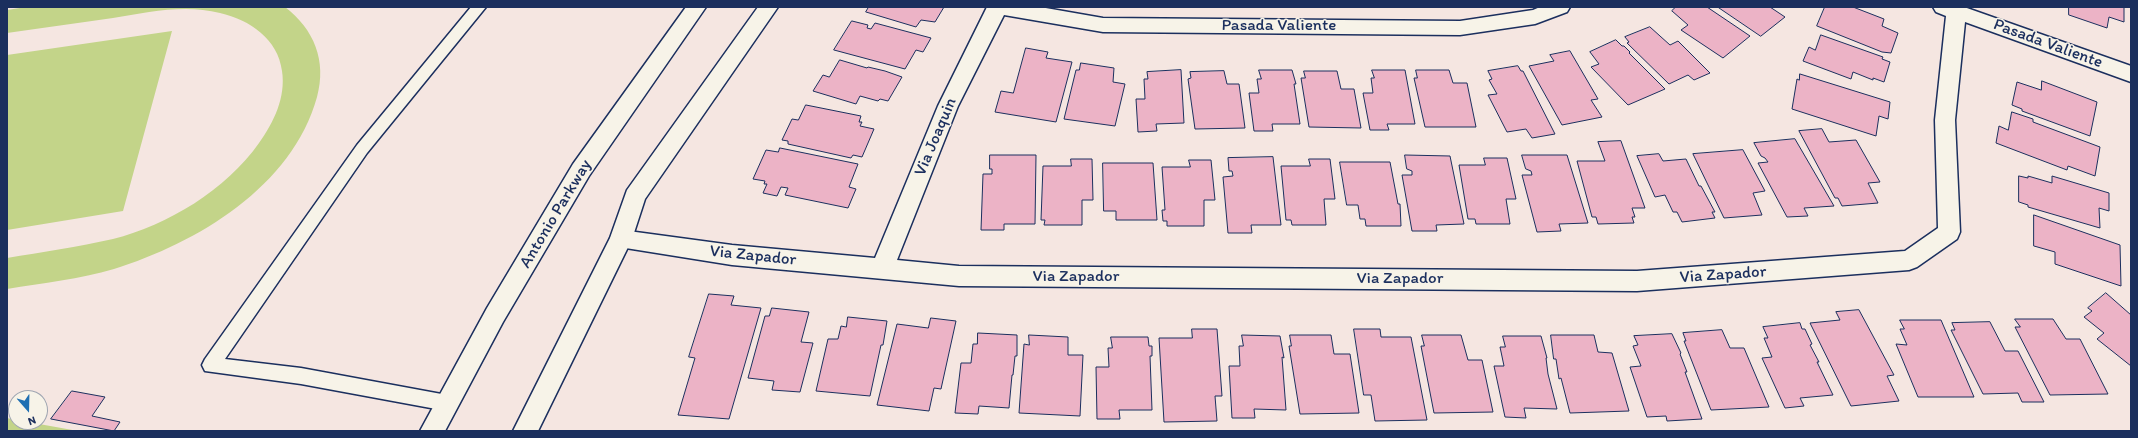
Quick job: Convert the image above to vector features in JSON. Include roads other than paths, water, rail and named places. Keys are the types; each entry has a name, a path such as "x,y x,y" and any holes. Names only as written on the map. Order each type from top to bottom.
{"street":[{"name":"Antonio Parkway","path":"432,431 495,315 581,170 696,7"},
{"path":"525,431 621,239 635,196 768,7"},
{"name":"Pasada Valiente","path":"997,7 1103,25 1460,28 1535,17 1560,7"},
{"name":"Via Joaquin","path":"882,270 948,106 997,7"},
{"name":"Via Zapador","path":"621,239 732,255 959,276 1637,281 1909,260 1949,232 1945,120 1950,9"},
{"name":"Pasada Valiente","path":"1950,9 2131,74"}],"lane":[{"path":"447,403 301,376 211,365 362,148 479,7"}]}
